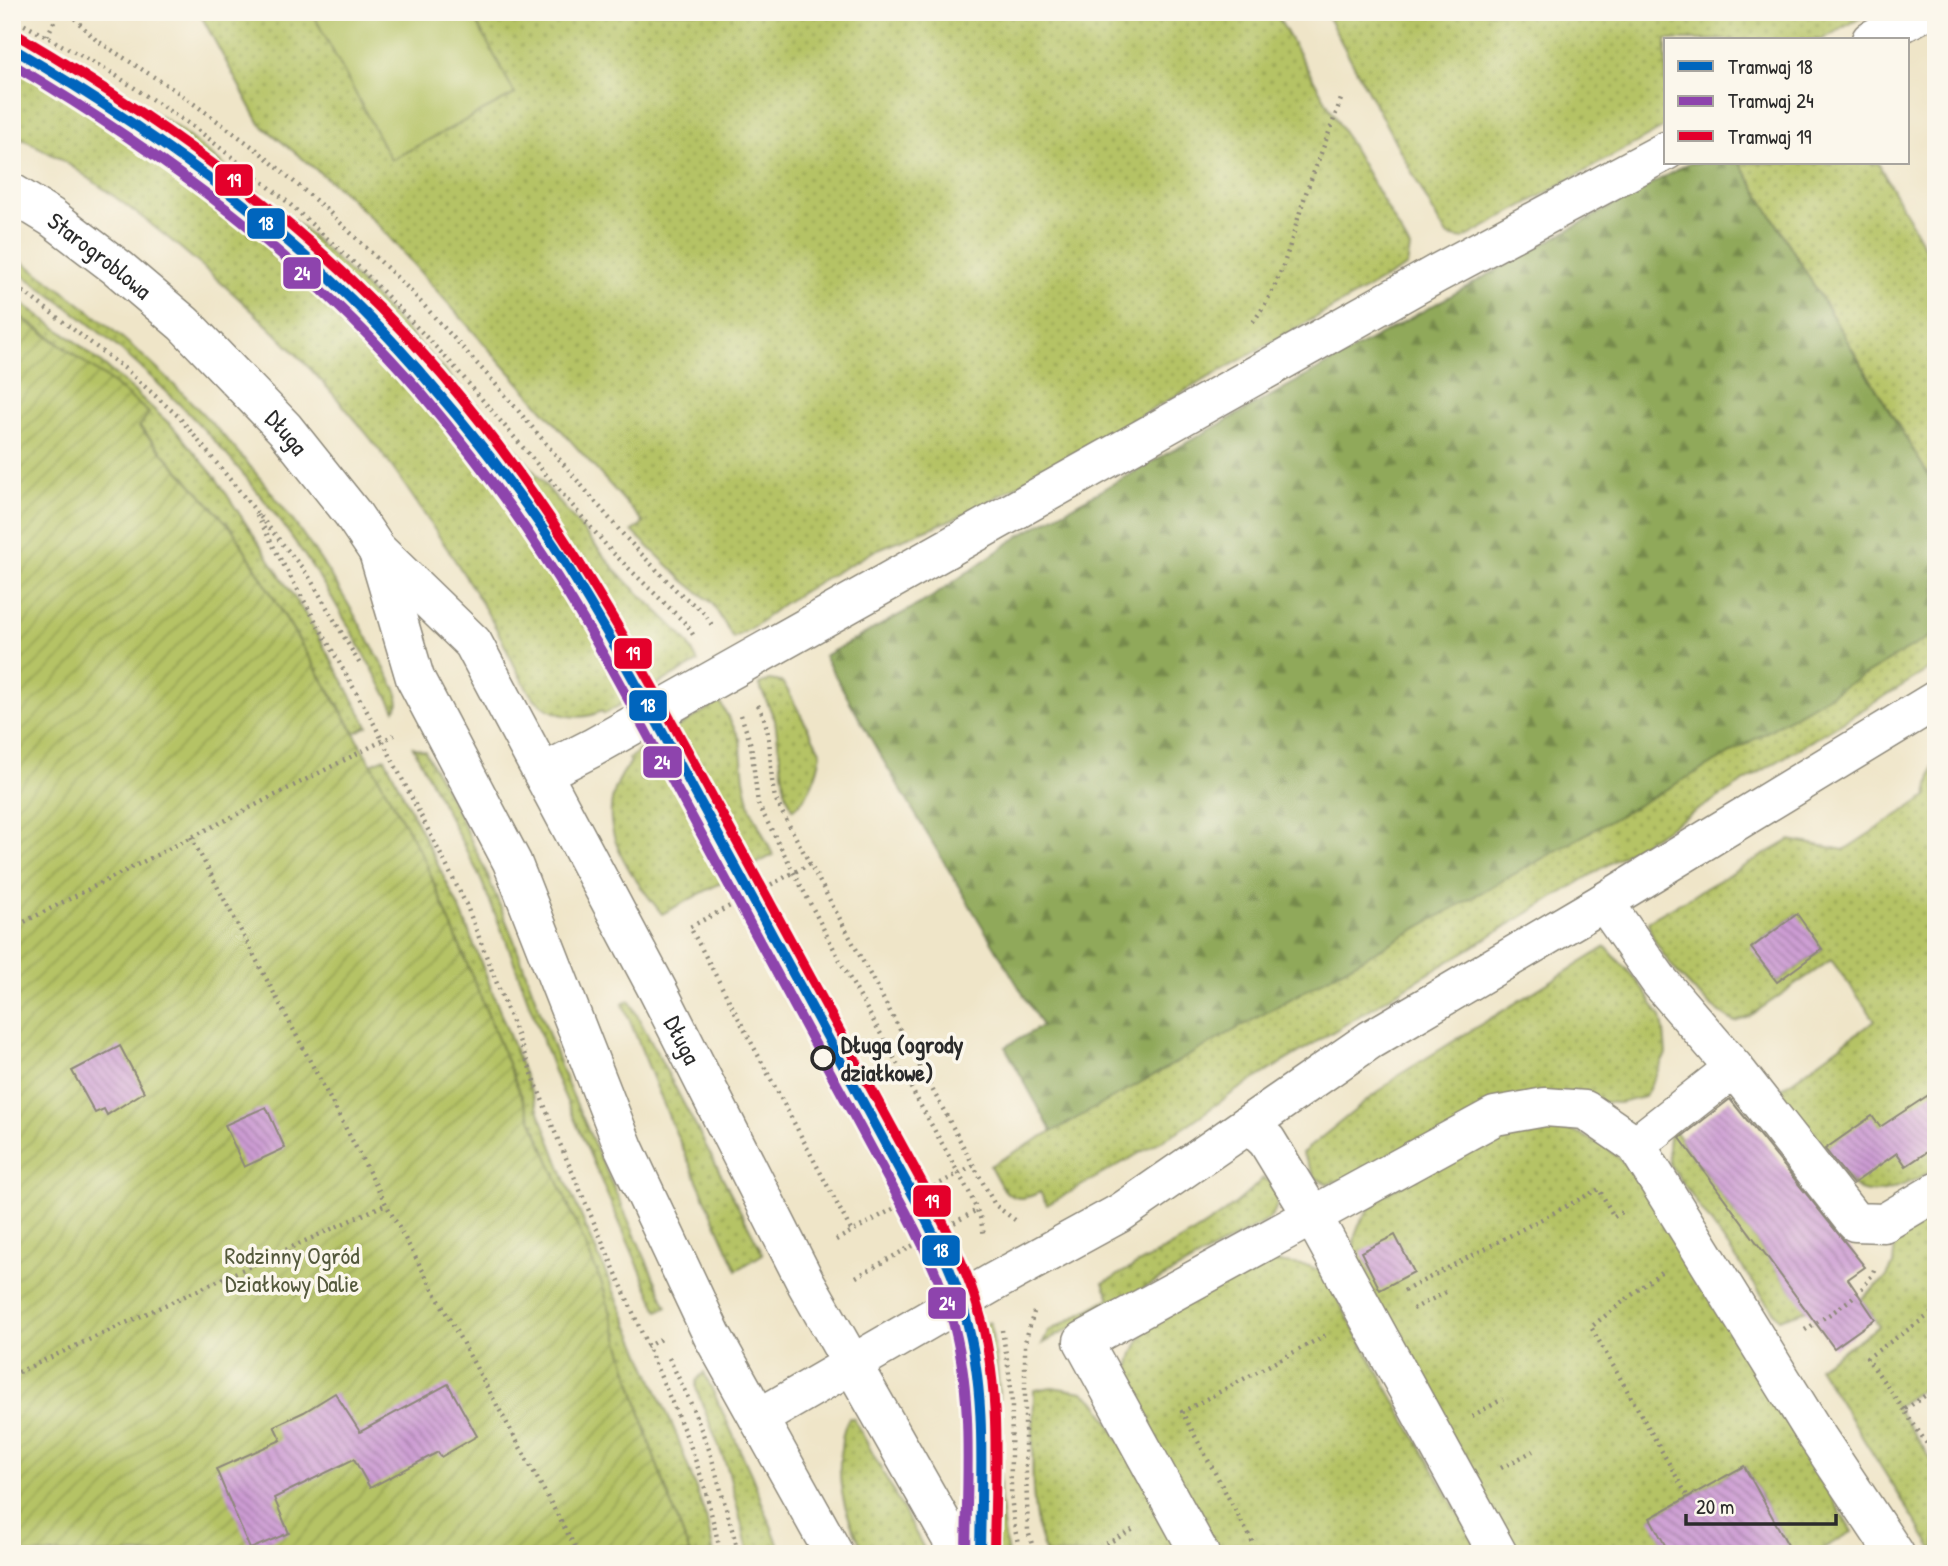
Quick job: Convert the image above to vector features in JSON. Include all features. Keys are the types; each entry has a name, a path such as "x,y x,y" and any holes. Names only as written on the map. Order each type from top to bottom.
{"street":[{"path":"1875,38 1923,12"},
{"path":"543,773 1424,281 1664,151"},
{"name":"Starogroblowa","path":"12,192 51,217 118,268 184,324"},
{"name":"Długa","path":"184,324 285,429 352,513 377,550 473,643 663,1001 795,1263 960,1554"},
{"name":"Długa","path":"377,550 415,678 512,862 624,1148 712,1335 834,1554"},
{"path":"759,1418 1120,1213 1370,1040 1604,902 1936,700"},
{"path":"1604,902 1660,982 1734,1068 1855,1222 1884,1223 1936,1192"},
{"path":"1636,1145 1734,1068"},
{"path":"1200,1554 1083,1341 1495,1116 1545,1107 1585,1110 1636,1145 1814,1432 1895,1554"},
{"path":"1249,1124 1271,1147 1312,1216 1498,1554"}],"path":[{"path":"47,36 61,12 75,19 96,40 179,93 257,150 348,230 408,288 493,381 626,538 677,592 704,613 718,635"},
{"path":"12,18 109,71 198,130 283,198 364,272 452,364 611,551 688,626 701,647"},
{"path":"1248,328 1271,297 1281,273 1306,193 1342,96"},
{"path":"12,283 124,368 179,417 308,575 365,672"},
{"path":"254,508 373,722 466,904 554,1130 689,1442 705,1488 721,1554"},
{"path":"753,696 765,716 770,739 774,795 995,1205 1019,1223 1036,1308 1026,1342 1028,1531 1035,1554"},
{"path":"737,708 744,720 751,745 758,804 969,1192 980,1217 986,1242"},
{"path":"393,724 398,733"},
{"path":"12,928 364,750"},
{"path":"191,837 386,1204 579,1554"},
{"path":"810,864 690,927 852,1232"},
{"path":"1259,1554 1182,1412 1324,1337 1363,1312 1599,1189 1614,1217 1642,1200 1661,1184"},
{"path":"12,1375 386,1204"},
{"path":"1766,1355 1833,1311 1870,1280 1879,1253 1884,1223"},
{"path":"1688,1497 1591,1327 1697,1243"},
{"path":"1935,1310 1936,1332"},
{"path":"1935,1310 1867,1358 1936,1457"},
{"path":"1001,1325 1012,1401 1010,1480 1013,1530 1021,1554"},
{"path":"655,1328 710,1452 738,1554"},
{"path":"1904,1409 1936,1388"},
{"path":"563,1554 575,1548"}],"green space":[{"path":"199,12 1275,12 1410,248 1407,266 968,513 878,549 822,580 733,638 712,603 683,580 632,531 644,523 380,227 346,194 260,124"},
{"path":"312,12 471,12 515,94 391,160"},
{"path":"1325,12 1871,12 1825,38 1664,38 1664,127 1463,239 1448,236"},
{"path":"12,28 93,74 175,126 305,230 366,288 494,423 618,573 688,643 698,662 604,714 602,711 585,716 566,716 549,710 534,698 524,685 481,603 411,494 370,438 306,364 233,293 156,228 69,165 12,133"},
{"path":"1687,164 1741,164 1936,488 1936,633 1717,761 1052,1132 1005,1047 1042,1026 824,656 929,599 1019,536"},
{"path":"1741,164 1879,164 1936,268 1936,488"},
{"path":"12,255 102,321 144,357 185,395 259,477 293,521 354,613 397,691 399,703 395,710 326,588 251,484 179,404 140,367 57,299 12,268"},
{"path":"12,296 76,342 125,383 174,428 216,478 309,620 368,726 355,733 233,530 139,426 148,413 51,337 12,311"},
{"name":"Rodzinny Ogród Działkowy Dalie","path":"12,311 105,377 149,413 139,427 233,530 354,733 424,859 602,1284 653,1454 690,1554 12,1554"},
{"path":"1936,632 1936,665 1237,1090 1177,1132 1047,1205 1040,1192 1021,1198 1014,1197 999,1182 990,1166"},
{"path":"769,680 782,682 787,689 821,753 812,784 804,799 793,809 785,792 775,720 759,684"},
{"path":"720,702 740,739 750,807 773,855 662,914 624,861 611,823 611,803 618,783 631,762 629,759 642,748"},
{"path":"413,747 425,751 486,872 564,1076 667,1307 658,1311 556,1077 479,875"},
{"path":"1936,750 1936,1168 1889,1190 1869,1192 1860,1190 1840,1173 1780,1090 1875,1020 1831,960 1747,1018 1735,1022 1710,1005 1682,978 1660,948 1648,921 1790,840 1844,850 1927,796","holes":["1796,915 1822,949 1777,982 1752,947"]},
{"path":"385,758 462,914 568,1186 677,1436 706,1517 714,1554 690,1554 653,1454 602,1284 424,859 371,764"},
{"path":"1606,947 1638,982 1661,1017 1666,1054 1645,1097 1619,1103 1599,1102 1328,1184 1316,1178 1302,1153 1399,1075"},
{"path":"629,1000 763,1254 737,1270 671,1122 623,1004"},
{"path":"1551,1126 1572,1131 1605,1146 1623,1162 1648,1195 1687,1251 1852,1532 1813,1554 1793,1554 1744,1466 1651,1518 1670,1554 1510,1554 1354,1263 1353,1252 1359,1225 1368,1210 1383,1195 1495,1136 1533,1127"},
{"path":"1672,1128 1807,1310 1779,1319 1670,1165 1668,1146"},
{"path":"1263,1178 1271,1182 1277,1197 1275,1211 1268,1220 1042,1344 1049,1331 1110,1298 1103,1283 1208,1224 1246,1195"},
{"path":"1936,1200 1936,1287 1926,1294 1930,1310 1929,1334 1936,1352 1936,1380 1896,1407 1936,1466 1936,1554 1818,1367 1879,1326 1861,1299 1886,1278 1893,1265 1895,1243 1907,1218"},
{"path":"1277,1262 1309,1266 1322,1272 1481,1554 1214,1554 1127,1388 1129,1368 1137,1343 1155,1321 1250,1269"},
{"path":"990,1322 996,1357 1000,1493 1008,1554 990,1554 988,1549 986,1388 977,1328"},
{"path":"704,1372 751,1474 782,1554 749,1554 728,1470 696,1388 696,1381"},
{"path":"1052,1387 1083,1392 1098,1404 1186,1554 1046,1554 1033,1496 1034,1390"},
{"path":"849,1418 854,1419 927,1554 866,1554 848,1516 840,1478 844,1429"}],"building":[{"path":"1797,914 1822,949 1777,982 1751,948"},
{"path":"120,1046 144,1092 107,1115 104,1109 95,1113 72,1071"},
{"path":"1936,1090 1936,1146 1906,1166 1897,1153 1853,1184 1825,1149 1872,1116 1880,1127"},
{"path":"1730,1099 1865,1267 1848,1279 1875,1319 1834,1348 1680,1138"},
{"path":"266,1107 285,1148 244,1167 225,1125"},
{"path":"1395,1235 1414,1272 1380,1290 1361,1252"},
{"path":"448,1384 477,1436 441,1457 438,1452 370,1488 354,1459 274,1498 289,1533 250,1549 216,1469 281,1440 274,1426 335,1393 360,1432"},
{"path":"1744,1466 1793,1554 1670,1554 1650,1518"}],"tram line":[{"name":"19","path":"19,36 191,147 244,188 347,276 442,375 522,477 558,530 656,693 931,1199 963,1266 978,1308 991,1368 996,1461 994,1554"},
{"name":"18","path":"12,48 183,158 237,199 339,287 387,335 448,405 511,485 555,547 655,718 919,1206 951,1272 965,1314 977,1373 981,1433 980,1554"},
{"name":"24","path":"12,64 124,135 231,212 331,299 378,345 438,413 500,492 543,555 584,621 641,723 906,1212 937,1276 951,1315 963,1374 968,1434 966,1554"}],"place":[{"name":"Długa (ogrody działkowe)","path":"823,1058"}]}
